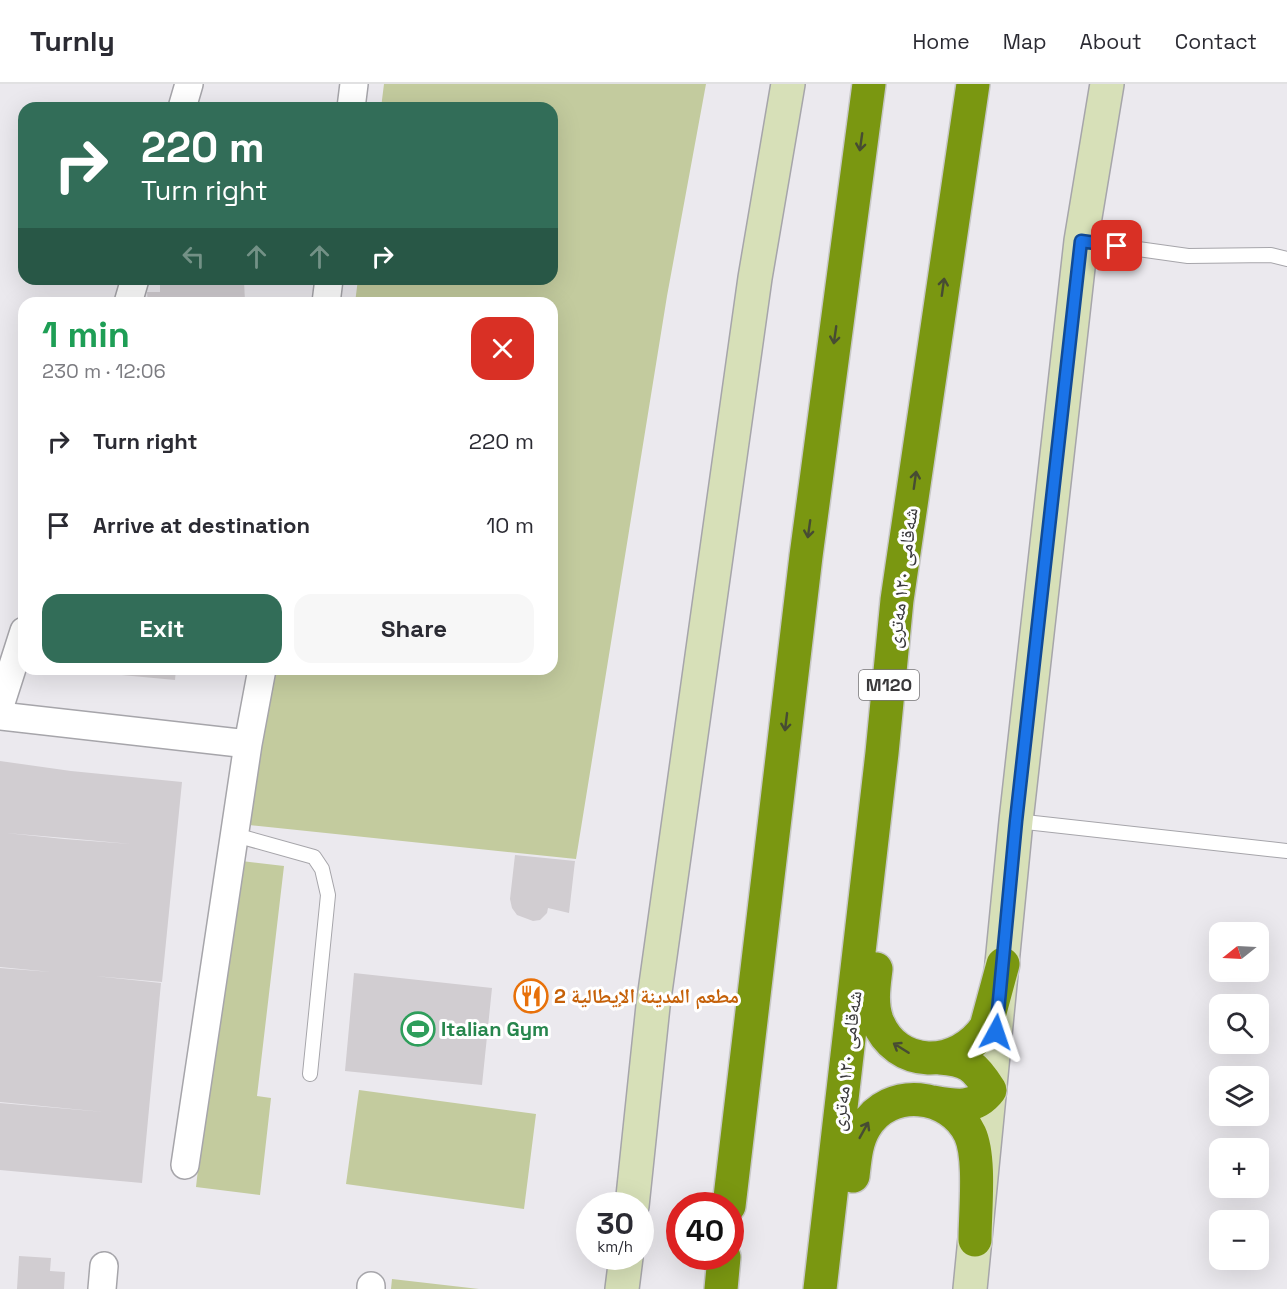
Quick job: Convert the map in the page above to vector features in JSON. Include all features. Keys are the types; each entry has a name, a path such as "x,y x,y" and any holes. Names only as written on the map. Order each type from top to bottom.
{"highway":[{"path":"731,1192 806,556 869,84"},
{"name":"شەقامی ١٢٠ مەتری","path":"820,1289 882,753 897,600 973,84"},
{"path":"830,1289 848,1222 856,1151 859,1138 866,1125 879,1111 895,1102 914,1099 964,1106 982,1098 990,1089 979,1072 968,1064 956,1059 921,1057 903,1050 882,1030 873,1003 889,870 882,753"},
{"path":"940,1058 958,1053 986,1027 1003,964"},
{"path":"933,1102 957,1116 969,1132 972,1141 975,1160 975,1240"},
{"path":"721,1289 723,1270"}],"street":[{"path":"184,102 189,84"},
{"path":"352,102 354,84"},
{"path":"634,1192 663,936 755,278 788,84"},
{"path":"969,1289 1016,821 1081,241 1107,84"},
{"path":"0,706 18,650"},
{"path":"184,1165 248,744 261,675"},
{"path":"0,716 248,744"},
{"path":"622,1289 624,1270"}],"lane":[{"path":"1081,241 1188,256 1271,255 1287,259"},
{"path":"1016,821 1287,851"},
{"path":"235,835 314,857 322,869 328,894 310,1074"}],"green space":[{"path":"384,84 706,84 667,296 576,859 249,825 266,675 558,675 558,297 356,297 357,285 558,285 558,102 382,102"},
{"path":"233,860 284,866 257,1096 271,1098 260,1195 196,1187"},
{"path":"359,1090 536,1114 524,1209 346,1184"},
{"path":"392,1279 479,1289 391,1289"}],"building":[{"path":"160,285 244,285 245,297 147,297 147,292 160,292"},
{"path":"122,675 175,675 175,680"},
{"path":"0,761 182,782 162,982 95,976 161,983 142,1183 0,1170 0,1103 104,1112 0,1102 0,968 51,972 0,967","holes":["6,833 131,844 64,839"]},
{"path":"515,855 575,861 569,913 548,908 547,913 540,920 533,921 517,915 510,899"},
{"name":"Italian Gym","path":"354,973 492,988 482,1085 345,1071"},
{"path":"19,1256 51,1258 50,1271 65,1272 64,1289 17,1289"}],"place":[{"name":"مطعم المدينة الإيطالية 2","path":"531,996"},
{"name":"Italian Gym","path":"418,1029"}],"route":[{"path":"996,1032 1016,821 1081,241 1117,246"}]}
